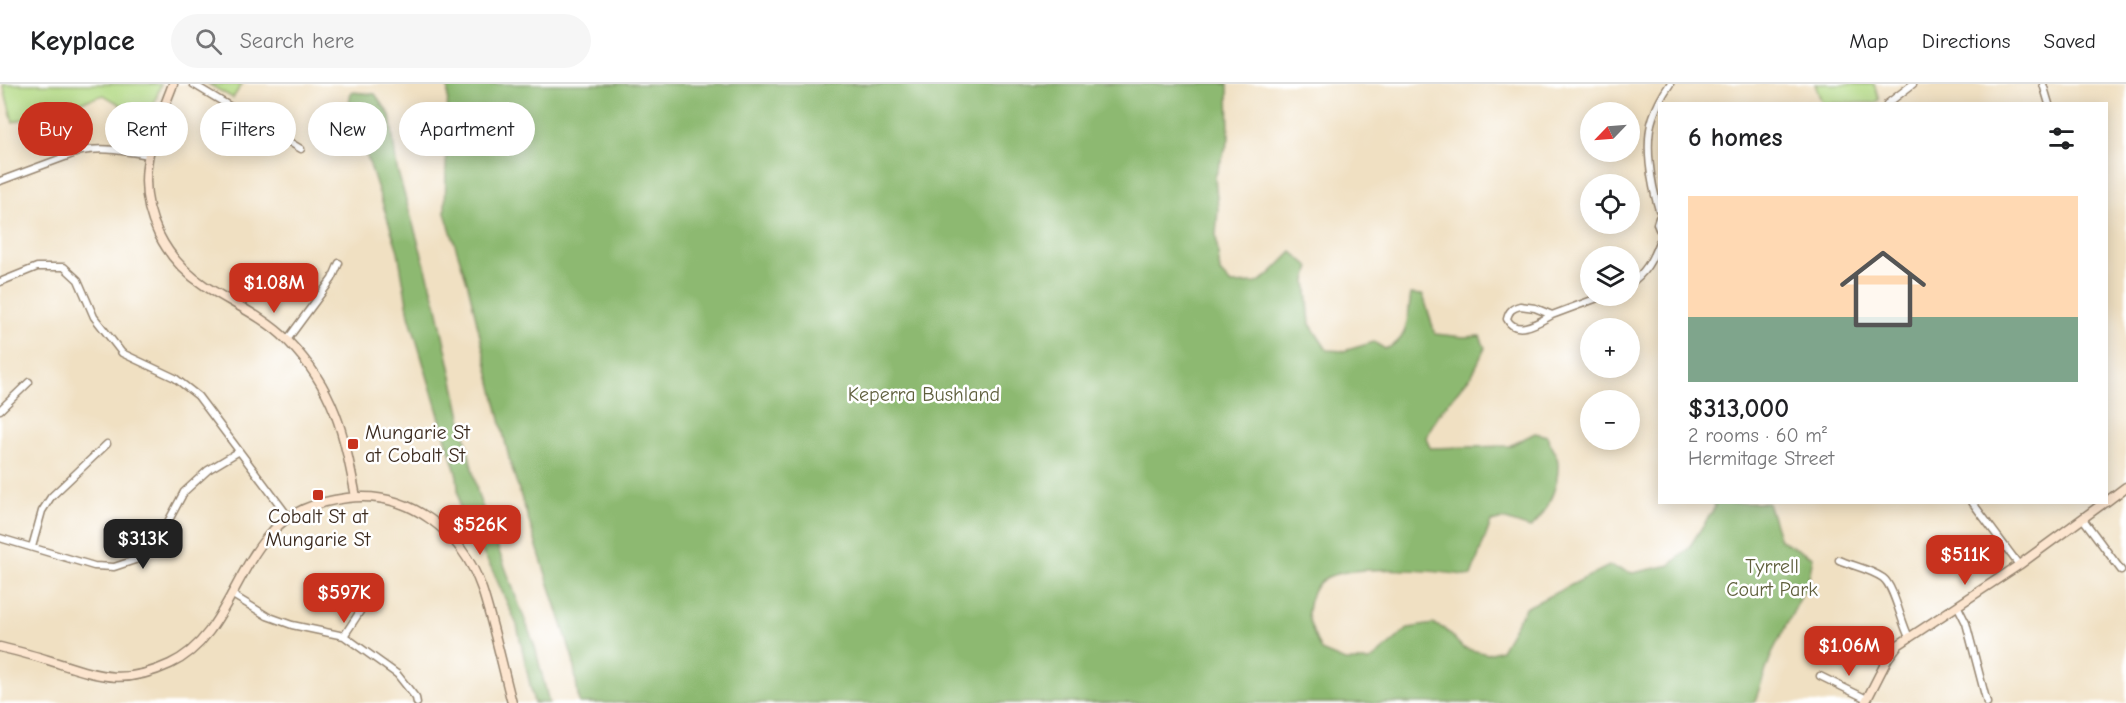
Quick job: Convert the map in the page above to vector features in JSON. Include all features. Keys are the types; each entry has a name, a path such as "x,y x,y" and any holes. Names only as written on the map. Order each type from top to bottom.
{"street":[{"path":"167,102 173,84"},
{"path":"193,84 301,149"},
{"path":"1660,102 1670,84"},
{"path":"1891,102 1913,84"},
{"path":"2043,84 2048,102"},
{"path":"1658,108 1650,129 1652,175 1658,205"},
{"path":"0,181 81,151 105,149"},
{"path":"149,156 146,186 148,206 155,227 171,255 192,277 287,340 315,376 334,408 341,426 356,497"},
{"path":"1640,277 1654,256 1658,245"},
{"path":"287,340 333,279 339,263"},
{"path":"0,282 37,267 64,267 78,280 94,317 122,353 175,378 198,396 288,516"},
{"path":"1552,315 1535,308 1520,306 1510,310 1507,319 1514,327 1520,328 1580,305"},
{"path":"0,410 29,382"},
{"path":"32,547 42,511 51,497 107,444"},
{"path":"0,538 94,566 114,567 138,559 162,533 184,492 207,470 238,452"},
{"path":"2108,500 2126,487"},
{"path":"0,647 91,674 116,678 147,673 172,663 194,648 213,627 267,536 288,516 325,501 356,497 378,498 405,504 431,518 460,549 482,588 512,703"},
{"path":"1973,504 2019,565"},
{"path":"1820,676 1866,701 1893,650 1909,637 2019,565 2102,504"},
{"path":"2083,519 2121,570"},
{"path":"1839,560 1868,570 1885,580 1894,596 1900,619 1909,637"},
{"path":"231,594 267,616 292,625 344,636 397,674 416,698 417,703"},
{"path":"344,636 368,599"},
{"path":"1958,607 1966,623 1987,703"}],"green space":[{"path":"3,84 161,84 155,102 116,102 104,95 80,102 18,102 18,121 13,122"},
{"path":"208,84 242,84 233,98"},
{"name":"Keperra Bushland","path":"448,84 1228,84 1229,139 1215,177 1218,209 1216,235 1220,272 1231,284 1257,283 1268,276 1292,252 1310,267 1306,280 1310,324 1327,350 1344,351 1374,342 1385,349 1393,345 1399,340 1406,327 1411,294 1423,295 1435,334 1480,336 1485,348 1473,373 1438,415 1426,437 1430,448 1509,446 1535,433 1547,436 1558,460 1554,490 1542,515 1530,528 1503,519 1491,522 1471,576 1439,572 1374,570 1337,574 1320,582 1313,593 1308,615 1321,651 1345,661 1370,661 1409,628 1433,624 1445,629 1463,648 1488,654 1501,650 1525,608 1609,566 1633,573 1670,565 1688,549 1715,507 1714,504 1768,504 1780,540 1813,557 1808,583 1772,653 1755,701 1749,703 579,703 573,659 510,462 468,285 445,213 446,156 535,156 535,102 448,102"},
{"path":"1815,84 1874,84 1879,100 1876,102 1822,102"},
{"path":"351,92 375,94 381,102 349,102"},
{"path":"387,111 390,115 397,169 436,303 478,495 535,647 549,703 534,703 517,625 491,567 460,514 457,476 409,315 398,251 367,156 387,156"}],"place":[{"name":"Mungarie St at Cobalt St","path":"353,444"},
{"name":"Cobalt St at Mungarie St","path":"318,495"}],"park label":[{"name":"Tyrrell Court Park","path":"1772,578"}]}
